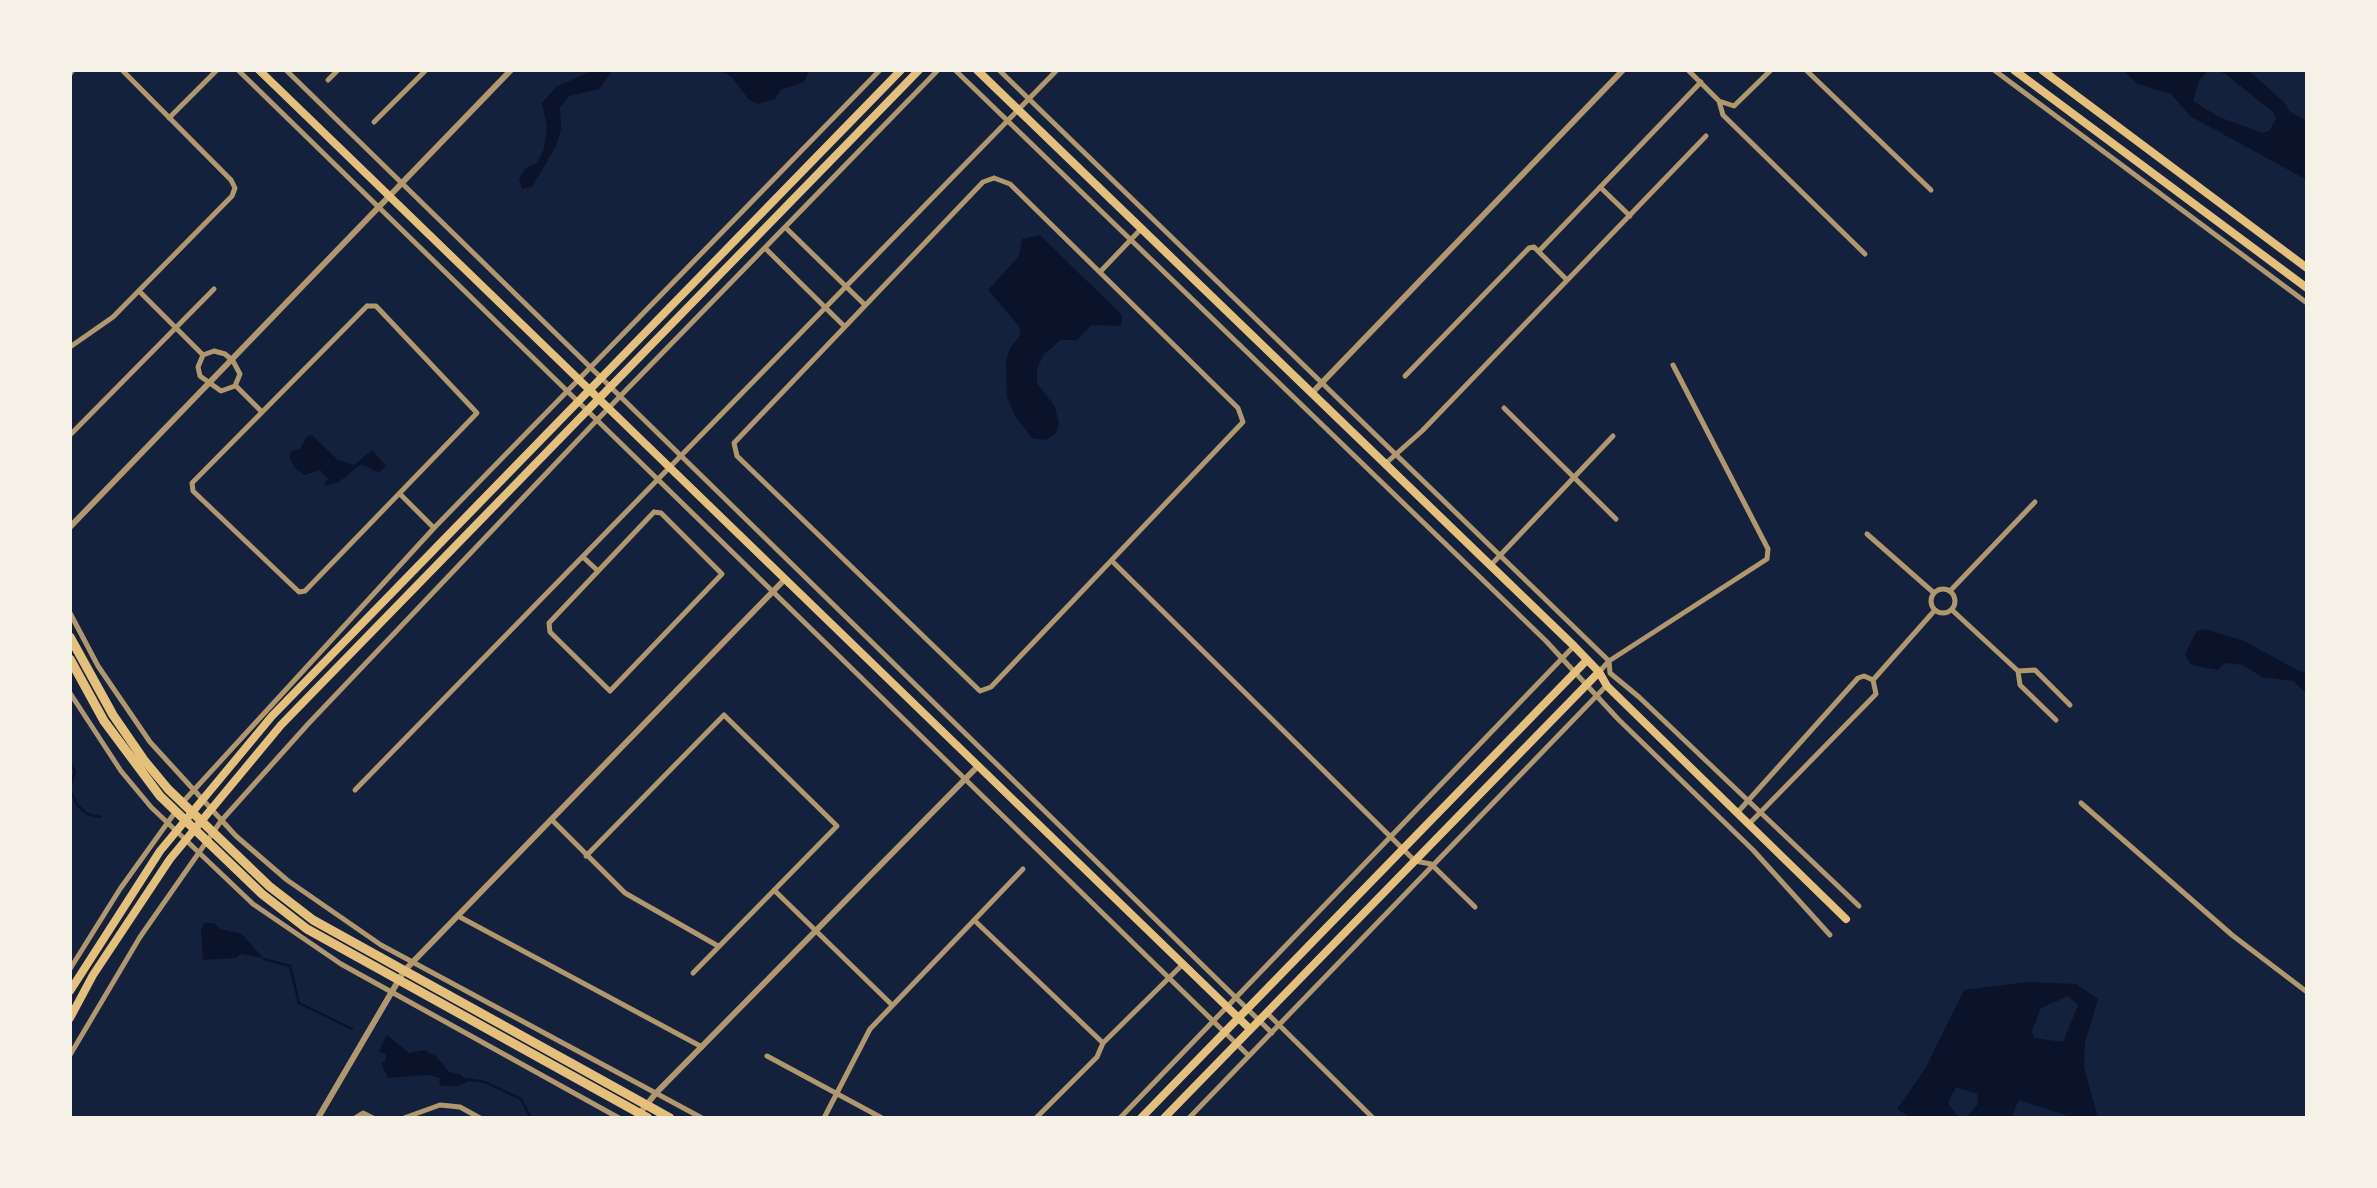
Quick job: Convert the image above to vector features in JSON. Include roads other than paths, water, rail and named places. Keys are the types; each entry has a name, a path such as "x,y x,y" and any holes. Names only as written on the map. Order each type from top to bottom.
{"main road":[{"path":"259,70 1250,1029"},
{"path":"70,991 118,911 175,831 272,716 901,70"},
{"path":"70,1018 129,918 184,840 281,724 919,70"},
{"path":"977,70 1574,646 1600,672 1607,686 1846,920"},
{"path":"2014,70 2307,288"},
{"path":"2042,70 2307,268"},
{"path":"2074,114 2084,101"},
{"path":"70,637 112,715 178,808"},
{"path":"70,660 104,721 136,766 208,837 312,920 400,975 642,1113 670,1118"},
{"path":"1141,1118 1587,660"},
{"path":"1164,1118 1600,672"}],"street":[{"path":"70,348 113,317 232,196 235,188 122,70"},
{"path":"170,118 217,70"},
{"path":"238,70 1249,1056"},
{"path":"286,70 1272,1033"},
{"path":"328,80 338,70"},
{"path":"374,122 426,70"},
{"path":"70,528 511,70"},
{"path":"70,968 192,790 434,528 880,70"},
{"path":"70,1055 140,937 221,820 608,408 938,70"},
{"path":"955,70 1562,658 1752,850 1830,935"},
{"path":"998,70 1609,660 1610,673 1615,678 1640,697 1859,906"},
{"path":"355,790 1057,70"},
{"path":"1312,394 1623,70"},
{"path":"1688,70 1719,101 1723,115 1866,254"},
{"path":"1719,101 1734,106 1771,70"},
{"path":"1806,70 1931,190"},
{"path":"1994,70 2307,303"},
{"path":"1538,251 1701,82"},
{"path":"1385,464 1706,136"},
{"path":"994,178 1010,184 1100,272 1238,408 1243,422 991,687 974,688 734,450 737,436 983,182 994,178"},
{"path":"1600,187 1630,216"},
{"path":"785,227 864,305"},
{"path":"1100,272 1141,229"},
{"path":"765,248 844,326"},
{"path":"1405,376 1529,248 1538,251 1567,280"},
{"path":"71,433 214,289"},
{"path":"140,290 203,355"},
{"path":"367,306 376,306 477,412 400,494 305,591 294,590 192,488 367,306"},
{"path":"214,351 233,361 240,374 235,386 221,391 200,376 198,366 203,355 214,351"},
{"path":"1600,672 1609,660 1766,558 1768,549 1673,366"},
{"path":"235,386 262,412"},
{"path":"1504,408 1616,519"},
{"path":"1490,566 1613,436"},
{"path":"400,494 434,528"},
{"path":"1950,591 2035,502"},
{"path":"654,512 661,512 722,574 610,691 548,627 598,572 654,512"},
{"path":"1867,534 1934,593"},
{"path":"583,556 598,572"},
{"path":"1112,562 1415,861 1431,864 1475,908"},
{"path":"318,1118 400,975 785,579"},
{"path":"1950,591 1956,602 1952,610 1946,614 1934,610 1934,593 1950,591"},
{"path":"1873,680 1934,610"},
{"path":"1952,610 2018,671 2020,685 2056,720"},
{"path":"70,613 130,717 200,799 287,880 337,918 412,962 702,1118"},
{"path":"1120,1118 1574,646"},
{"path":"2018,671 2034,670 2070,705"},
{"path":"1189,1118 1615,678"},
{"path":"1736,814 1858,678 1873,680"},
{"path":"1748,825 1876,694 1873,680"},
{"path":"70,693 121,771 166,823 252,904 292,934 390,993 619,1118"},
{"path":"586,856 724,715 837,826 692,973"},
{"path":"642,1113 656,1094 978,766"},
{"path":"2082,803 2232,935 2307,992"},
{"path":"552,820 625,893 718,946"},
{"path":"824,1118 870,1028 1023,869"},
{"path":"774,890 891,1004"},
{"path":"457,916 702,1047"},
{"path":"974,920 1103,1043"},
{"path":"1036,1118 1097,1057 1103,1043 1183,964"},
{"path":"1267,1012 1373,1118"},
{"path":"768,1056 882,1118"},
{"path":"440,1105 440,1118"},
{"path":"404,1118 440,1105 460,1107 480,1118"},
{"path":"354,1118 363,1112 373,1118"}],"water":[{"path":"594,70 613,70 599,89 569,96 560,107 561,130 556,146 532,187 522,189 519,179 526,168 537,163 544,149 547,127 542,103 556,87"},
{"path":"717,70 809,71 804,82 758,104 748,99 732,77"},
{"path":"2122,70 2248,70 2289,111 2307,121 2307,180 2190,116 2171,94 2138,84","holes":["2207,72 2224,73 2274,113 2276,119 2269,131 2263,133 2219,117 2193,101 2199,81"]},
{"path":"1040,235 1122,315 1119,326 1091,325 1077,340 1061,340 1044,354 1037,369 1037,383 1055,407 1059,423 1056,433 1046,440 1032,438 1015,416 1007,397 1006,361 1021,334 1019,326 988,290 1019,256 1022,239"},
{"path":"312,435 338,460 354,465 372,450 386,466 379,473 361,464 339,482 326,486 328,479 320,470 305,475 290,459 291,451 300,449 307,436"},
{"path":"2205,629 2244,641 2307,675 2307,694 2293,681 2262,677 2243,665 2225,663 2218,670 2191,665 2185,654 2196,632"},
{"path":"204,923 242,934 263,958 241,954 236,958 203,960"},
{"path":"2027,982 2076,984 2098,999 2085,1043 2084,1067 2098,1118 2074,1118 2019,1100 2011,1118 1965,1118 1978,1104 1977,1094 1956,1087 1948,1103 1959,1118 1911,1118 1897,1109 1925,1069 1964,990","holes":["2068,996 2078,1005 2063,1042 2034,1038 2032,1031 2041,1008"]},
{"path":"387,1035 409,1053 425,1050 436,1056 449,1072 460,1074 468,1082 442,1086 440,1078 428,1075 388,1078 381,1063 386,1055 379,1051"}],"waterway":[{"path":"70,762 75,772 70,786"},
{"path":"70,789 77,805 87,814 101,817"},
{"path":"264,959 290,966 299,1003 352,1029"},
{"path":"463,1079 485,1082 521,1099 531,1118"}]}
